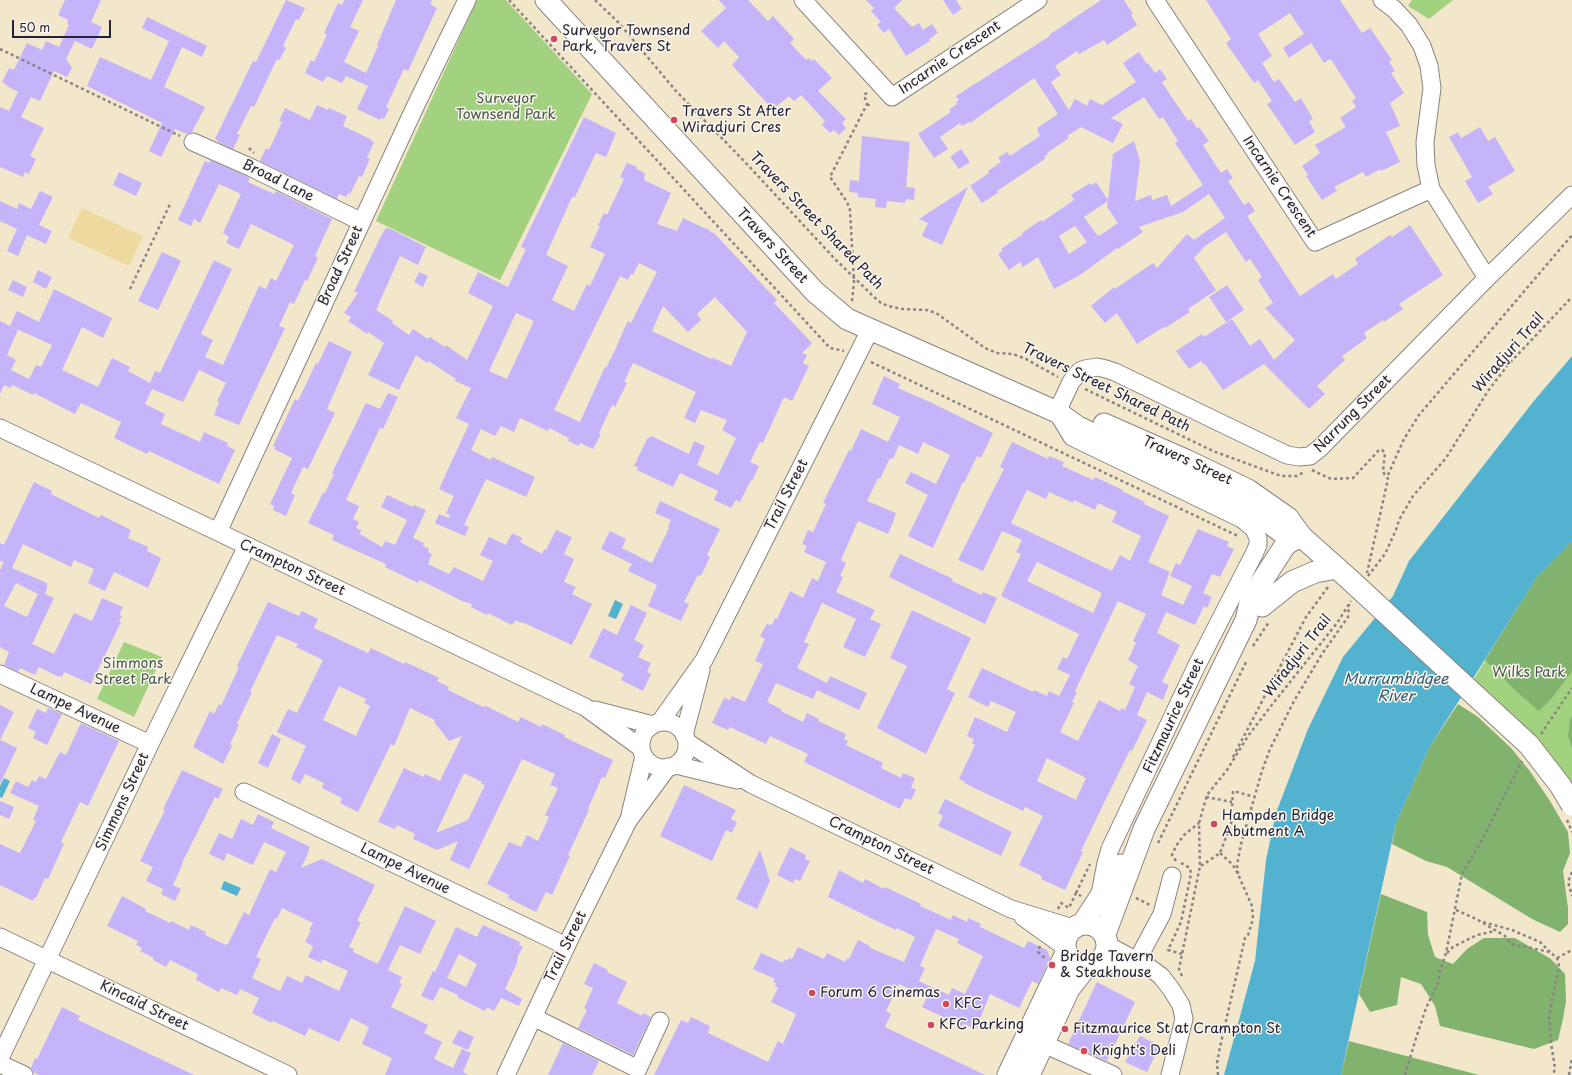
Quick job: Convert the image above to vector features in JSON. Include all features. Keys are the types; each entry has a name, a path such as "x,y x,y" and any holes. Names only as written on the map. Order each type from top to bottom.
{"main road":[{"name":"Travers Street","path":"546,0 815,292 847,319 1058,412 1083,414 1188,460 1248,490 1288,518 1301,536 1354,580 1529,745 1560,785 1572,805"},
{"name":"Fitzmaurice Street","path":"1246,620 1262,606 1297,553 1301,536"},
{"name":"Fitzmaurice Street","path":"1029,1075 1069,989 1099,952 1144,829 1246,620 1251,598 1286,544 1301,536"},
{"path":"1262,606 1292,582 1314,572 1354,580"},
{"name":"Fitzmaurice Street","path":"1078,926 1100,898 1144,829"},
{"path":"1008,1075 1066,950 1065,940 1068,933 1078,926 1096,926 1099,952 1075,962 1066,950"}],"street":[{"name":"Broad Street","path":"218,532 467,0"},
{"name":"Incarnie Crescent","path":"803,0 892,97 1038,0"},
{"name":"Incarnie Crescent","path":"1155,0 1315,242 1431,189"},
{"path":"1382,0 1394,9 1409,25 1422,46 1429,66 1432,88 1425,142 1426,165 1431,189 1487,278"},
{"name":"Broad Lane","path":"193,142 245,165 362,222"},
{"name":"Narrung Street","path":"1058,412 1071,382 1076,375 1085,369 1097,367 1115,372 1287,455 1309,463 1320,448 1487,278 1572,195"},
{"name":"Trail Street","path":"656,723 704,660 870,330"},
{"name":"Travers Street","path":"1058,412 1072,437 1242,519 1254,529 1258,538"},
{"name":"Crampton Street","path":"0,428 585,707 656,723"},
{"name":"Fitzmaurice Street","path":"1100,898 1110,849 1197,665 1254,554 1258,545 1258,538"},
{"name":"Simmons Street","path":"0,1058 150,744 247,546"},
{"name":"Trail Street","path":"686,739 704,660"},
{"name":"Lampe Avenue","path":"0,674 150,744"},
{"name":"Crampton Street","path":"585,707 642,752"},
{"path":"656,723 674,724 680,729 686,739 684,755 672,766 654,766 642,752 643,734 647,729 656,723"},
{"name":"Crampton Street","path":"686,739 751,784 1011,909 1066,950"},
{"name":"Trail Street","path":"628,821 642,752"},
{"name":"Crampton Street","path":"672,766 751,784"},
{"name":"Trail Street","path":"506,1075 566,946 628,821 672,766"},
{"name":"Lampe Avenue","path":"244,792 566,946"},
{"path":"1145,968 1172,876"},
{"name":"Crampton Street","path":"1011,909 1078,926"},
{"name":"Kincaid Street","path":"0,937 288,1075"},
{"path":"1099,952 1145,968 1172,989 1181,1005 1184,1020 1170,1075"},
{"path":"533,1017 638,1069 660,1021"},
{"path":"1044,1044 1113,1075"},
{"path":"0,1064 24,1075"}],"path":[{"name":"Travers Street Shared Path","path":"595,0 618,22 676,91 744,161 834,258 881,303 902,309 918,309 936,313 985,348 997,352 1012,354 1026,359 1062,379 1213,451 1281,476 1297,476 1309,463"},
{"path":"0,49 193,142"},
{"path":"872,107 867,104 864,95 878,82"},
{"path":"847,319 852,300 854,277 850,210 847,202 830,177 834,165 867,104"},
{"path":"130,289 171,202"},
{"path":"1388,475 1404,439 1419,415 1572,235"},
{"name":"Wiradjuri Trail","path":"1185,982 1179,969 1200,866 1198,823 1206,797 1226,771 1248,736 1337,623 1349,604 1354,580 1374,570 1385,554 1399,520 1413,496 1446,458 1488,391 1507,366 1572,297"},
{"path":"1309,463 1331,479 1353,478 1379,450 1382,450 1385,453 1382,472 1388,479 1354,580"},
{"path":"1226,771 1306,617 1328,587"},
{"path":"1238,874 1237,865 1241,844 1263,766 1282,726 1322,654 1348,617 1350,612 1349,604"},
{"path":"1541,734 1572,688"},
{"path":"1405,1075 1426,1008 1438,983 1456,910 1462,874 1482,840 1518,766 1523,760"},
{"path":"1200,866 1220,853 1233,816 1233,791 1255,797"},
{"path":"1206,797 1232,802"},
{"path":"1218,1075 1217,1063 1220,1047 1245,938 1248,935 1253,919 1252,906 1238,874 1233,865 1220,853"},
{"path":"1572,872 1568,882 1572,896"},
{"path":"1132,896 1152,906"},
{"path":"1456,910 1478,920 1512,930 1540,942 1556,958 1559,966 1549,1016 1555,1068 1553,1075"},
{"path":"1478,920 1505,936 1512,944 1550,952"},
{"path":"1446,953 1477,935 1495,931"},
{"path":"1168,950 1182,954"},
{"path":"1556,958 1572,950"},
{"path":"1569,1075 1572,1058"}],"green space":[{"name":"Surveyor Townsend Park","path":"477,0 506,0 592,94 500,280 376,221"},
{"path":"1412,0 1453,0 1429,19 1408,6"},
{"name":"Wilks Park","path":"1572,541 1572,805 1472,682 1537,577"},
{"name":"Wilks Park","path":"1572,541 1572,671 1552,698 1539,711 1517,692 1485,660 1537,577"},
{"name":"Simmons Street Park","path":"124,642 162,657 134,717 97,699"},
{"path":"1458,704 1478,717 1511,748 1529,770 1550,801 1568,832 1570,853 1563,871 1568,908 1568,924 1560,932 1532,919 1447,867 1426,861 1392,844 1396,823 1429,748"},
{"path":"1572,717 1572,748 1568,736 1570,719"},
{"path":"1381,894 1427,912 1428,935 1435,957 1453,964 1467,949 1484,938 1515,938 1551,959 1565,974 1566,1001 1558,1040 1534,1049 1440,1026 1435,1006 1421,984 1401,977 1397,1005 1370,1012 1359,994"},
{"path":"1349,1041 1479,1075 1341,1075"}],"sand":[{"path":"82,208 143,236 129,266 68,238"}],"water":[{"name":"Murrumbidgee River","path":"1572,356 1572,541 1537,577 1429,748 1396,823 1341,1075 1224,1075 1255,961 1266,860 1276,813 1308,729 1343,657 1393,596 1409,561 1533,402"},
{"path":"615,600 623,604 616,619 608,616"},
{"path":"4,778 10,781 2,798 0,797 0,786"},
{"path":"224,881 241,888 237,896 221,889"}],"building":[{"path":"65,0 101,0 91,22 102,27 92,49 75,41 66,59 72,68 67,77 54,71 40,101 31,97 21,117 44,128 30,156 36,159 29,174 25,172 23,177 0,167 0,107 9,111 18,92 2,82 9,68 14,70 27,43 42,50 46,41 59,47 69,25 67,24 68,20 58,15"},
{"path":"286,0 305,8 299,20 296,19 283,46 286,48 279,61 277,59 254,107 251,106 237,134 240,135 233,149 215,139 253,61 256,62"},
{"path":"344,0 363,0 350,27 359,31 344,62 366,73 396,0 432,0 430,4 437,8 408,71 404,69 403,71 386,107 389,109 384,119 381,118 380,120 357,109 368,86 346,76 342,83 327,76 323,82 305,73 311,60 314,62 327,35 324,33 338,3 342,5"},
{"path":"719,0 748,0 768,21 773,16 794,39 790,43 806,60 809,58 812,61 814,59 832,78 818,91 846,119 842,123 846,128 839,135 834,130 830,133 822,125 825,121 801,95 794,101 789,96 773,109 732,65 739,57 724,41 718,48 701,31 726,8"},
{"path":"866,0 902,0 894,8 912,27 919,23 923,30 932,24 938,33 929,39 930,41 906,56 889,29 884,33 877,25 881,22 871,11 874,8"},
{"path":"943,0 956,0 962,9 953,15"},
{"path":"1101,0 1124,0 1133,14 1131,15 1137,25 1107,45 1104,40 1079,54 1077,51 1055,66 1061,75 1051,82 1069,110 1075,99 1087,106 1090,99 1102,105 1136,82 1123,63 1139,52 1155,73 1160,69 1167,79 1162,82 1163,84 1188,121 1191,119 1209,141 1203,145 1221,173 1227,169 1233,178 1228,181 1244,205 1249,202 1255,211 1247,216 1300,296 1333,274 1336,279 1358,264 1355,259 1390,235 1392,237 1410,225 1443,275 1399,304 1403,309 1364,333 1367,338 1342,356 1345,360 1317,386 1325,394 1309,409 1264,364 1223,390 1205,364 1204,365 1201,361 1189,369 1176,351 1202,334 1204,337 1232,319 1250,346 1260,339 1274,360 1295,340 1265,308 1273,303 1258,280 1262,277 1250,259 1246,262 1226,232 1205,246 1194,258 1216,290 1188,309 1190,312 1137,344 1117,313 1105,323 1091,306 1114,287 1115,289 1153,263 1157,268 1187,234 1194,240 1225,218 1209,194 1183,212 1139,227 1143,232 1118,249 1117,248 1080,275 1054,289 1038,257 1023,267 1020,262 1009,270 998,254 1003,251 1001,249 1041,220 1042,222 1074,200 1071,195 1090,183 1092,185 1096,182 1108,200 1113,154 1134,141 1140,161 1135,201 1151,195 1152,200 1167,195 1171,206 1203,185 1175,143 1178,141 1163,117 1159,119 1144,97 1111,118 1123,124 1113,143 1081,127 1067,136 1069,138 1047,153 1048,154 1044,157 1045,159 997,191 999,192 982,203 970,186 989,173 988,171 1001,162 998,158 1007,152 1010,156 1040,136 1037,128 1058,114 1034,78 970,123 969,122 962,126 960,123 940,137 948,149 934,158 918,134 951,112 949,110 957,104 956,102 959,100 956,96 1050,36 1049,35","holes":["1108,201 1107,207 1118,223 1099,236 1084,217","1075,226 1087,242 1069,254 1059,236"]},
{"path":"1206,0 1340,0 1362,33 1370,28 1392,60 1389,62 1395,71 1391,73 1404,93 1390,103 1400,126 1386,132 1400,162 1381,171 1380,169 1366,177 1363,172 1334,187 1337,191 1322,200 1306,176 1308,175 1302,166 1320,153 1315,145 1346,127 1340,118 1356,107 1352,101 1356,98 1332,61 1330,59 1324,63 1311,43 1289,58 1283,48 1304,34 1290,13 1258,34 1272,56 1262,63 1274,82 1279,79 1295,102 1301,98 1313,119 1309,121 1315,132 1295,145 1267,104 1272,101 1258,80 1254,83 1226,43 1231,39"},
{"path":"147,17 207,46 202,57 182,47 164,87 205,107 192,132 187,134 175,129 161,157 149,151 162,123 87,86 100,57 151,80 169,41 142,28"},
{"path":"317,105 328,110 329,108 347,116 343,126 374,142 367,158 370,159 362,177 359,176 350,194 348,193 346,197 339,194 337,199 260,161 266,148 269,150 282,122 279,121 285,108 310,120"},
{"path":"584,117 616,133 606,157 596,153 575,197 572,197 546,255 568,266 552,300 574,311 587,284 590,286 605,254 590,247 600,226 598,225 604,213 607,215 624,179 620,177 627,163 637,167 636,169 645,173 644,180 671,193 657,224 677,231 683,218 706,229 707,228 712,233 713,232 777,300 774,303 812,343 802,353 807,355 803,363 809,366 792,401 784,397 763,443 760,442 750,462 759,466 740,502 736,500 731,508 714,500 718,491 680,473 673,487 637,470 638,467 634,466 648,437 650,438 651,436 689,454 694,441 705,446 697,465 718,475 736,438 722,430 727,420 701,410 695,423 684,418 696,392 633,363 624,382 627,383 615,407 612,405 599,433 601,434 593,449 580,443 579,446 568,441 569,438 549,428 548,431 520,418 514,432 501,426 495,436 481,429 471,450 491,460 492,457 535,477 526,497 486,479 464,525 469,527 465,536 435,523 439,514 449,518 450,515 446,513 454,496 439,489 469,424 456,418 471,388 455,381 456,379 428,361 427,363 416,355 399,390 368,375 384,343 348,321 351,317 344,313 358,293 354,292 381,236 386,228 391,229 426,247 418,265 400,256 376,310 393,321 392,323 409,335 413,329 428,339 430,337 445,347 446,345 467,360 493,306 468,293 478,272 508,287 526,249 521,247","holes":["639,263 657,272 631,323 628,321 580,422 554,410 620,276 628,280 631,274 633,275","715,297 747,332 731,366 711,357 713,360 652,331 663,306 688,332 701,320 697,314","516,313 534,321 507,379 489,371"]},
{"path":"1480,127 1488,141 1495,137 1515,171 1488,187 1493,194 1478,203 1465,181 1472,177 1449,137 1458,132 1461,138"},
{"path":"862,136 910,142 906,187 915,188 914,200 906,199 905,203 887,201 886,208 875,207 876,199 858,197 858,193 849,192 850,180 859,181"},
{"path":"961,149 970,162 959,169 950,157"},
{"path":"210,160 250,178 248,182 274,194 276,191 332,219 315,256 318,258 307,281 305,280 294,304 290,302 279,326 285,328 239,425 214,415 219,402 217,401 226,383 199,370 183,402 152,389 145,404 165,414 161,424 200,442 204,432 228,443 227,446 235,450 219,484 149,451 147,454 114,438 121,422 81,403 75,414 34,393 33,395 12,385 11,388 4,385 0,394 0,321 10,326 17,311 39,322 54,289 112,318 103,338 82,327 62,370 98,387 112,358 130,367 128,371 150,383 155,371 160,373 214,260 232,269 201,334 213,340 205,357 223,365 259,286 266,289 271,278 276,281 294,245 251,224 239,249 226,243 229,237 223,233 241,194 219,184 200,223 194,219 191,226 178,220 205,161 209,163","holes":["10,326 52,345 41,367 36,365 29,379 11,370 16,360 7,355 18,330"]},
{"path":"119,172 142,183 136,196 113,185"},
{"path":"968,187 942,245 922,236 928,223 919,219"},
{"path":"40,191 53,197 39,225 52,231 46,244 27,235 18,256 7,251 17,229 0,221 0,201 17,209 19,203 31,209"},
{"path":"162,252 181,261 158,310 138,301"},
{"path":"38,270 52,277 46,289 33,282"},
{"path":"419,272 428,276 423,287 414,282"},
{"path":"13,280 27,287 23,297 8,290"},
{"path":"1227,285 1244,310 1226,322 1209,297"},
{"path":"329,341 352,352 327,409 335,413 308,469 303,467 291,493 295,495 286,516 273,510 274,506 270,504 292,458 274,449 276,447 273,446 295,399 298,401 316,363 318,364"},
{"path":"884,376 900,384 898,388 993,433 981,458 977,456 964,483 963,482 933,548 908,536 928,495 905,483 911,472 936,484 950,455 923,442 918,454 899,445 893,459 890,458 880,479 878,478 867,501 896,513 893,522 888,534 858,521 841,560 846,563 840,576 843,577 836,592 875,610 870,619 881,624 865,657 843,647 856,619 822,603 804,642 809,644 797,668 827,683 830,676 867,693 859,710 817,690 813,699 776,683 767,702 803,722 807,713 819,719 818,721 846,734 844,739 848,741 846,745 883,763 881,768 901,778 903,773 915,778 911,787 916,790 911,800 905,798 900,809 804,762 808,754 770,736 766,744 730,727 728,730 712,723 724,698 730,700 732,696 745,702 763,664 755,661 765,639 760,636 767,624 772,625 775,618 777,619 790,591 803,598 812,578 818,581 826,562 804,552 807,546 802,544 808,530 813,532 826,504 823,503 861,429 888,442 900,417 872,404"},
{"path":"388,393 398,397 383,429 380,428 346,500 359,506 353,519 359,522 356,528 361,530 360,534 382,547 385,541 395,545 407,520 381,507 387,495 413,507 414,505 426,510 413,538 424,543 423,546 429,549 428,552 432,554 428,564 449,574 454,567 483,581 493,561 480,555 489,537 506,545 512,533 522,538 520,542 542,554 544,549 546,550 556,530 572,537 564,554 574,559 564,582 576,587 572,594 592,604 572,645 522,622 521,623 516,620 512,625 488,613 487,615 471,607 472,604 462,601 420,580 418,583 385,567 386,564 332,540 334,535 308,523 323,493 325,493 334,474 332,473 366,403 380,409"},
{"path":"1012,442 1048,459 1049,456 1064,462 1062,466 1093,480 1095,477 1123,490 1122,491 1145,502 1144,504 1169,516 1148,562 1170,572 1161,595 1183,605 1192,586 1170,576 1176,563 1180,565 1198,529 1229,542 1227,546 1234,549 1220,577 1212,574 1203,593 1212,597 1207,608 1204,606 1195,625 1166,612 1157,633 1180,645 1162,682 1169,685 1163,700 1147,692 1137,715 1147,720 1132,751 1130,750 1101,809 1081,851 1083,852 1065,890 1041,879 1042,876 1019,865 1043,816 1025,807 1023,811 964,783 965,782 959,779 975,745 972,743 974,739 967,736 975,717 1007,732 1016,712 991,701 988,707 968,697 982,668 1033,692 1034,690 1047,696 1049,691 1059,696 1070,675 1057,669 1063,657 1067,659 1079,634 1001,596 1021,554 1016,552 1022,540 1002,531 983,571 958,560 1004,469 1000,467","holes":["1027,490 1046,499 1049,492 1073,503 1074,500 1095,510 1098,503 1117,512 1112,522 1141,536 1130,561 1120,555 1112,571 1011,523","1037,562 1102,593 1093,613 1027,581","1118,601 1146,614 1133,641 1136,643 1128,660 1138,666 1129,684 1135,687 1125,710 1122,708 1120,711 1099,700 1078,741 1060,732 1074,703 1072,702 1077,692 1075,691","1047,758 1086,778 1076,800 1037,781"]},
{"path":"34,482 52,491 51,494 99,518 101,515 131,530 128,538 148,547 147,551 161,558 148,588 114,572 105,591 88,583 94,569 74,560 71,567 23,544 12,568 47,583 45,594 54,598 32,644 54,654 74,613 92,621 102,598 123,607 119,615 122,616 119,621 121,622 91,684 64,672 62,677 59,677 39,667 35,675 20,668 18,672 4,665 9,652 0,647 0,570 4,562 0,561 0,543 4,545","holes":["16,583 38,594 27,617 4,606"]},
{"path":"660,501 720,529 707,555 710,557 701,576 698,575 684,602 689,604 681,621 648,606 657,585 628,571 632,564 601,549 610,531 626,539 622,548 652,563 669,528 668,527 671,520 655,513"},
{"path":"900,554 953,579 952,581 982,595 983,592 997,598 985,624 889,577"},
{"path":"268,602 299,616 302,611 318,619 314,628 368,653 371,648 404,664 405,662 439,678 437,681 449,687 448,690 483,707 486,706 518,722 521,717 541,727 542,724 565,735 564,737 613,760 605,778 602,777 588,809 589,810 568,855 570,856 552,895 546,892 536,912 508,898 509,895 487,884 509,842 521,847 527,835 538,841 549,817 545,815 558,788 550,785 555,774 522,759 469,869 450,860 458,841 437,850 413,839 415,834 397,825 395,829 378,822 404,768 424,777 425,774 440,781 462,736 449,741 434,722 435,720 410,708 394,746 391,744 358,812 340,803 342,798 322,788 324,783 305,774 300,784 291,779 306,746 277,732 288,709 297,713 323,660 296,647 298,644 277,635 250,692 252,692 237,724 239,725 230,744 232,746 223,764 193,747 210,711 214,714 219,704 221,706 239,667 237,666","holes":["339,686 366,699 364,703 370,706 356,736 323,720","464,773 485,785 468,820 436,833"]},
{"path":"631,605 647,613 634,640 644,645 638,657 651,663 647,672 651,674 643,691 621,680 624,674 589,657 603,628 617,635"},
{"path":"912,610 971,638 947,689 955,693 926,754 877,728 907,666 890,658"},
{"path":"0,705 14,712 0,740"},
{"path":"48,708 62,714 47,745 33,738 36,732 28,728 37,709 46,713"},
{"path":"81,723 119,741 88,806 80,802 61,842 64,844 48,879 45,878 36,898 34,898 33,901 0,885 0,844 20,853 36,821 33,820 39,806 10,793 16,781 28,787 32,780 36,782 39,776 46,779 60,752 66,755"},
{"path":"272,734 281,739 268,768 258,763"},
{"path":"0,740 17,748 0,784"},
{"path":"182,770 223,789 218,799 215,797 182,863 173,885 181,889 175,901 161,894 163,889 146,881 153,867 140,861 165,810 163,809"},
{"path":"684,785 736,810 731,819 737,822 732,833 726,830 712,861 660,836"},
{"path":"945,799 1012,832 1001,856 938,826 943,816 938,813"},
{"path":"0,801 14,807 9,819 0,815"},
{"path":"258,814 274,822 271,828 310,847 301,868 322,859 375,885 357,921 361,922 349,947 354,949 353,952 378,964 405,906 436,921 420,954 400,945 388,970 402,977 399,983 402,984 391,1007 428,1025 424,1033 442,1042 434,1059 453,1068 462,1049 471,1053 463,1072 468,1075 385,1075 392,1058 362,1044 369,1027 351,1018 339,1042 309,1028 305,1036 273,1021 272,1023 252,1013 259,998 240,989 237,995 221,988 219,992 196,980 198,974 170,960 166,967 153,960 154,958 140,951 142,948 136,945 138,941 107,926 122,896 146,909 145,911 170,923 171,921 189,930 191,925 206,932 205,935 226,945 228,944 244,912 249,915 270,869 276,872 286,852 264,842 253,865 227,853 224,861 209,854 219,833 232,839 241,819 253,825","holes":["282,908 313,923 305,942 313,946 308,957 321,963 322,959 348,971 339,991 306,975 302,983 287,976 280,991 252,978 261,959 256,957 275,918 277,919"]},
{"path":"790,847 806,855 805,859 810,861 800,881 795,879 793,883 777,875"},
{"path":"760,850 770,881 757,909 736,899"},
{"path":"839,870 863,883 865,879 884,889 885,887 921,904 920,906 951,920 953,915 967,922 968,918 981,924 980,927 1024,948 1028,941 1047,950 1050,958 1038,984 1032,981 1019,1008 990,994 976,1029 964,1024 962,1026 922,1007 927,997 899,984 886,1011 891,1014 885,1027 985,1075 654,1075 681,1020 688,1023 691,1017 710,1026 708,1033 768,1062 778,1041 783,1044 796,1014 771,1002 778,988 775,986 776,983 773,982 775,979 753,969 761,953 783,963 784,959 787,961 789,958 792,959 798,947 824,959 827,953 845,962 847,958 849,959 858,940 870,946 870,948 904,962 915,937 897,928 896,930 885,925 828,897","holes":["936,929 959,939 957,943 983,956 965,994 952,988 949,995 919,981 925,968 920,966"]},
{"path":"483,925 520,942 519,945 523,947 505,989 522,999 519,1006 501,998 494,1011 487,1007 485,1011 457,997 458,995 440,987 433,1001 421,996 433,971 435,972 456,927 477,937","holes":["459,954 477,964 466,987 447,978"]},
{"path":"594,963 608,970 607,972 627,982 617,1003 642,1016 643,1013 651,1017 633,1055 578,1028 587,1010 584,1008 593,988 584,984"},
{"path":"1097,982 1135,1002 1107,1061 1068,1044"},
{"path":"62,1007 80,1016 78,1020 194,1075 39,1075 33,1072 31,1068 35,1058 37,1059"},
{"path":"459,1030 474,1037 468,1050 452,1043"},
{"path":"1140,1036 1160,1046 1147,1072 1125,1062"},
{"path":"563,1043 599,1061 592,1075 548,1075"}],"place":[{"name":"Surveyor Townsend Park, Travers St","path":"554,39"},
{"name":"Travers St After Wiradjuri Cres","path":"674,120"},
{"name":"Hampden Bridge Abutment A","path":"1214,824"},
{"name":"Bridge Tavern & Steakhouse","path":"1052,965"},
{"name":"Forum 6 Cinemas","path":"812,993"},
{"name":"KFC","path":"946,1004"},
{"name":"KFC Parking","path":"931,1025"},
{"name":"Fitzmaurice St at Crampton St","path":"1065,1029"},
{"name":"Knight's Deli","path":"1084,1051"}]}
